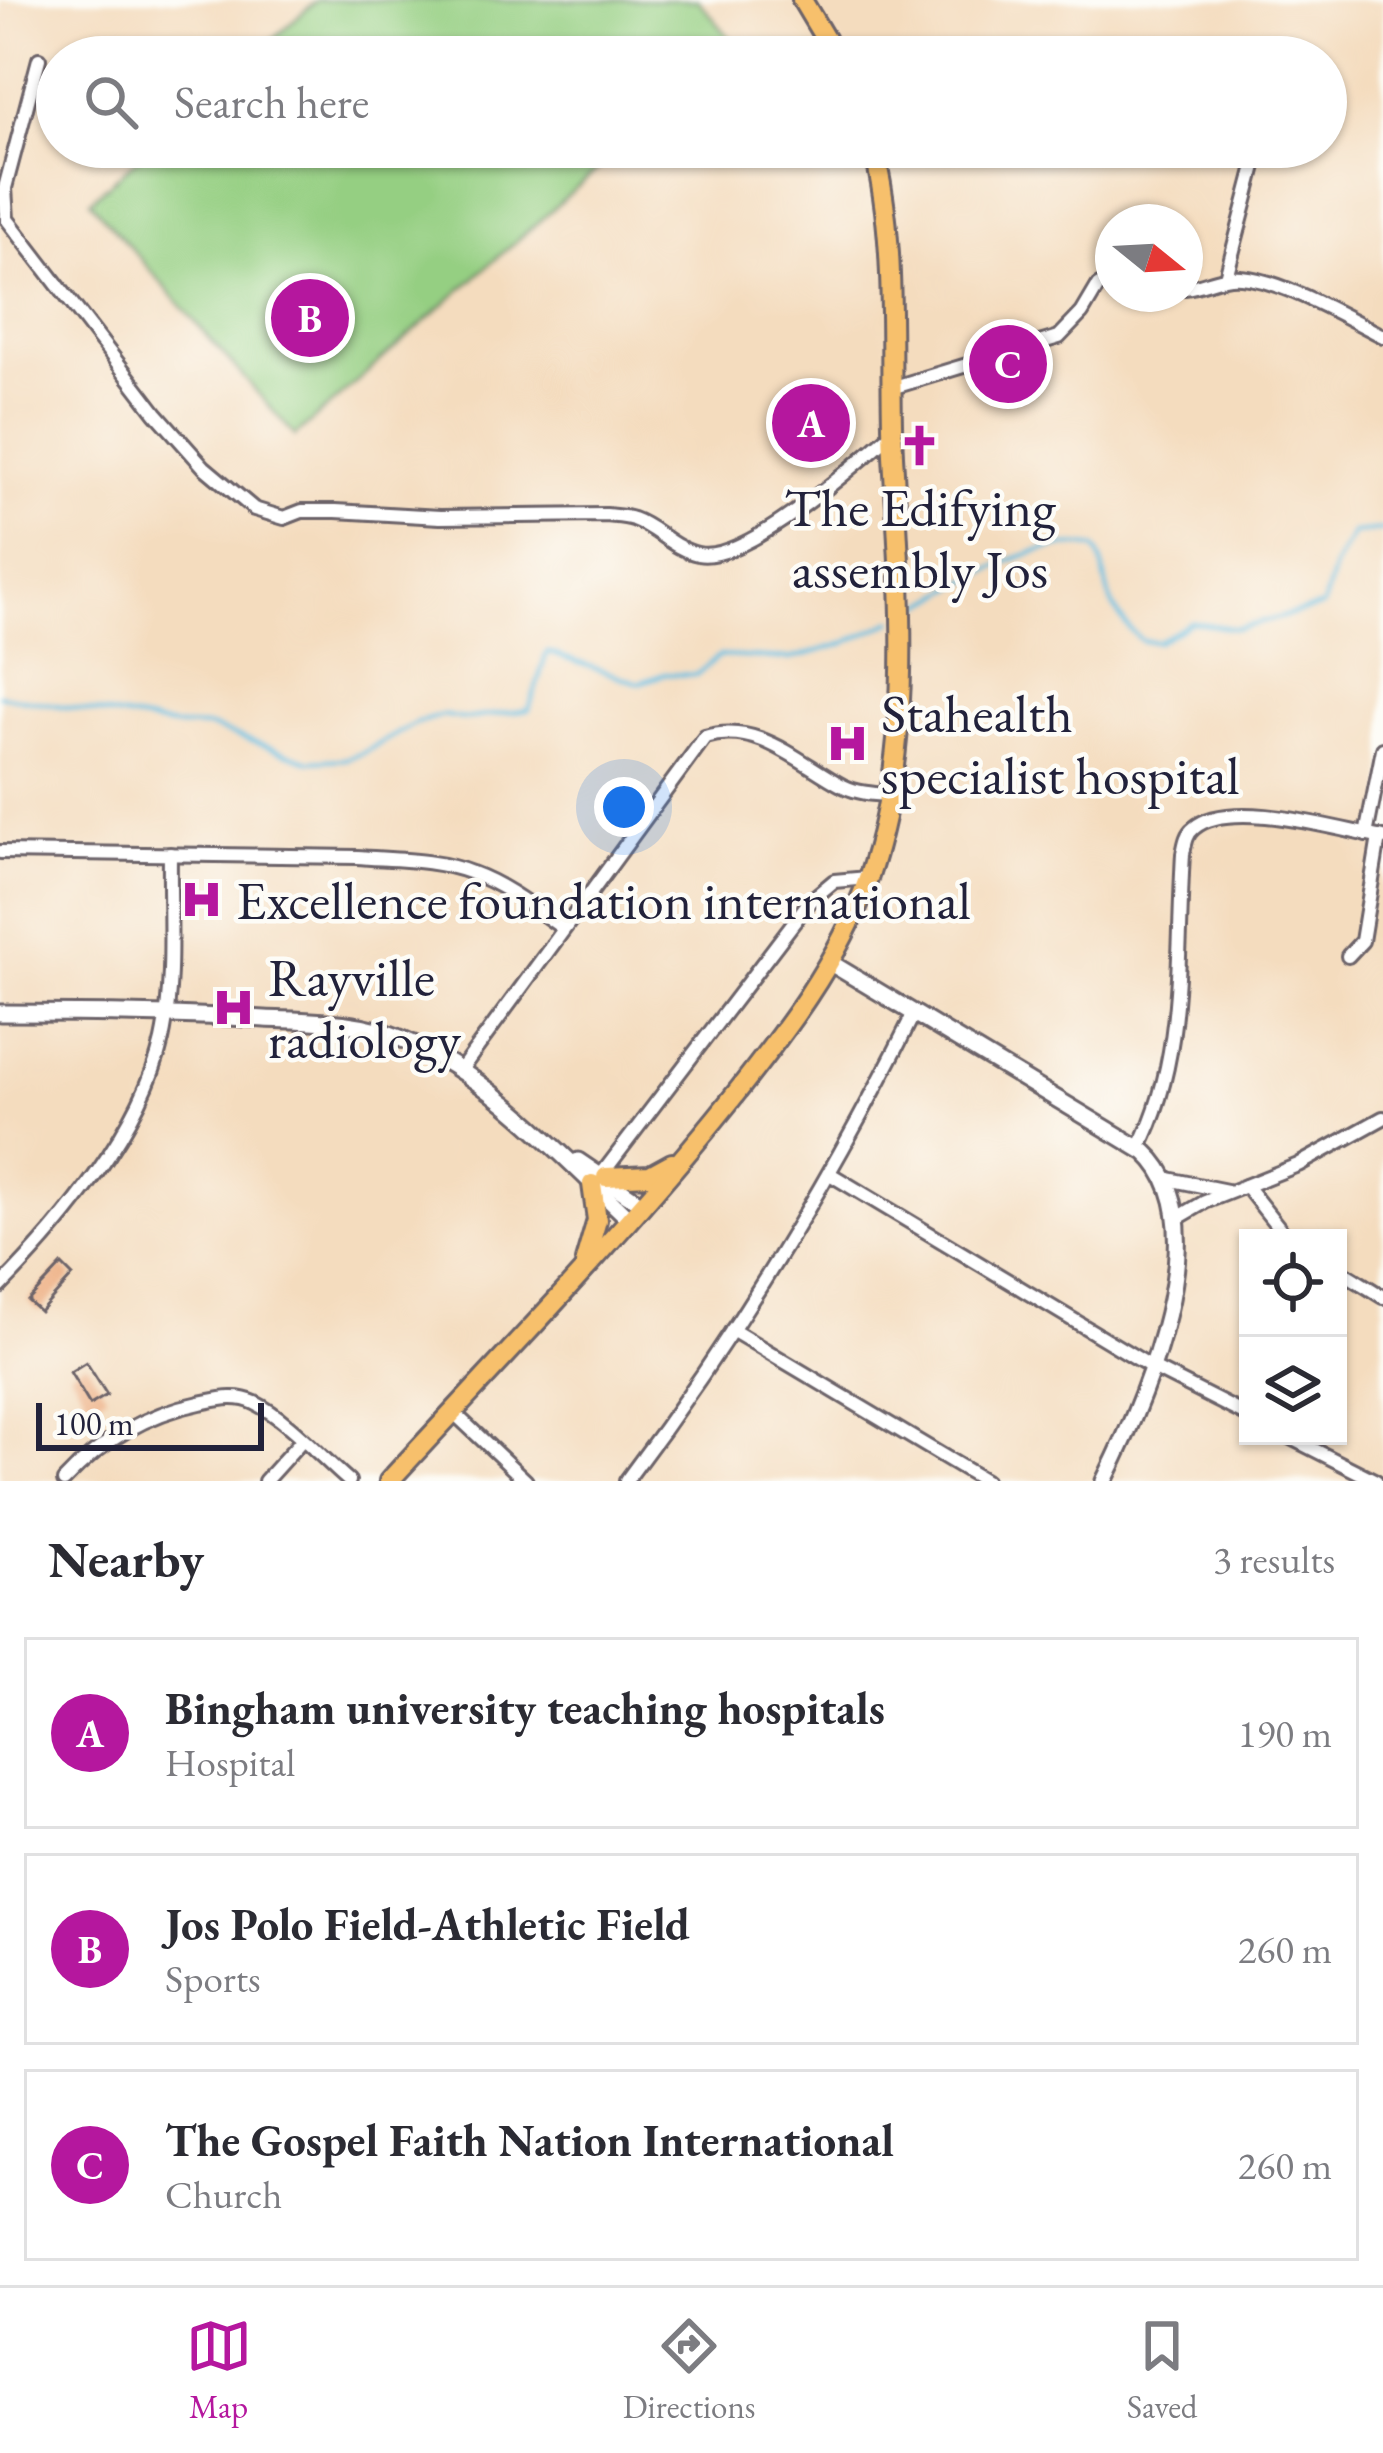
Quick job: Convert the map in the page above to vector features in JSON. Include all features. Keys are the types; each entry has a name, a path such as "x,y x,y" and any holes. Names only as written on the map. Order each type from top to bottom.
{"main road":[{"path":"802,0 823,36"},
{"path":"388,1481 636,1212 753,1071 830,962 868,878 889,795 904,640 887,248 876,168"},
{"path":"581,1272 597,1220 600,1178 650,1174 690,1150"}],"street":[{"path":"36,70 5,188 7,219 156,413 205,467 254,509 284,518 302,511 440,517 606,515 632,518 704,556 738,548 828,490 892,433"},
{"path":"1226,277 1254,168"},
{"path":"1203,283 1226,277 1254,279 1327,307 1383,336"},
{"path":"891,388 1059,338 1095,291"},
{"path":"460,1071 705,737 748,736 791,753 843,787 889,795"},
{"path":"1348,956 1362,941 1383,749"},
{"path":"1139,1148 1153,1121 1166,1076 1183,854 1190,832 1205,821 1251,814 1376,837"},
{"path":"0,852 357,856 448,866 496,884 563,928"},
{"path":"0,1287 71,1206 132,1114 161,1044 167,1013 170,854"},
{"path":"600,1178 811,901 834,881 868,878"},
{"path":"830,962 1139,1148 1168,1179 1176,1219 1170,1288 1155,1369 1104,1481"},
{"path":"0,1013 167,1013 374,1029 460,1071 600,1178 636,1212"},
{"path":"626,1481 732,1330 830,1174 914,1013"},
{"path":"1176,1219 1205,1202 1298,1165 1383,1118"},
{"path":"830,1174 1155,1369 1239,1411"},
{"path":"1168,1179 1240,1189 1278,1229"},
{"path":"1347,1276 1383,1298"},
{"path":"732,1330 985,1481"},
{"path":"64,1481 89,1456 142,1420 239,1397 264,1408 349,1481"},
{"path":"453,1412 526,1481"},
{"path":"265,1481 302,1440"},
{"path":"1305,1445 1376,1481"}],"green space":[{"path":"317,0 698,0 729,36 277,36"},
{"path":"127,168 599,168 295,436 90,201"}],"building":[{"path":"62,1265 73,1276 40,1312 28,1301"},
{"path":"86,1362 107,1395 90,1405 70,1372"}],"waterway":[{"path":"908,613 1000,565 1073,545 1095,548 1113,604 1142,641 1158,642 1191,622 1237,629 1323,606 1334,567 1353,533 1383,530"},
{"path":"0,695 173,726 210,727 309,761 345,759 442,715 464,719 529,710 547,652 639,683 665,674 696,675 719,656 790,659 843,644 893,621"}],"place":[{"name":"Jos Polo Field-Athletic Field","path":"310,318"},
{"name":"The Gospel Faith Nation International","path":"1008,364"},
{"name":"Bingham university teaching hospitals","path":"811,423"},
{"name":"The Edifying assembly Jos","path":"920,446"},
{"name":"Stahealth specialist hospital","path":"847,744"},
{"name":"Excellence foundation international","path":"202,900"},
{"name":"Rayville radiology","path":"234,1008"}]}
